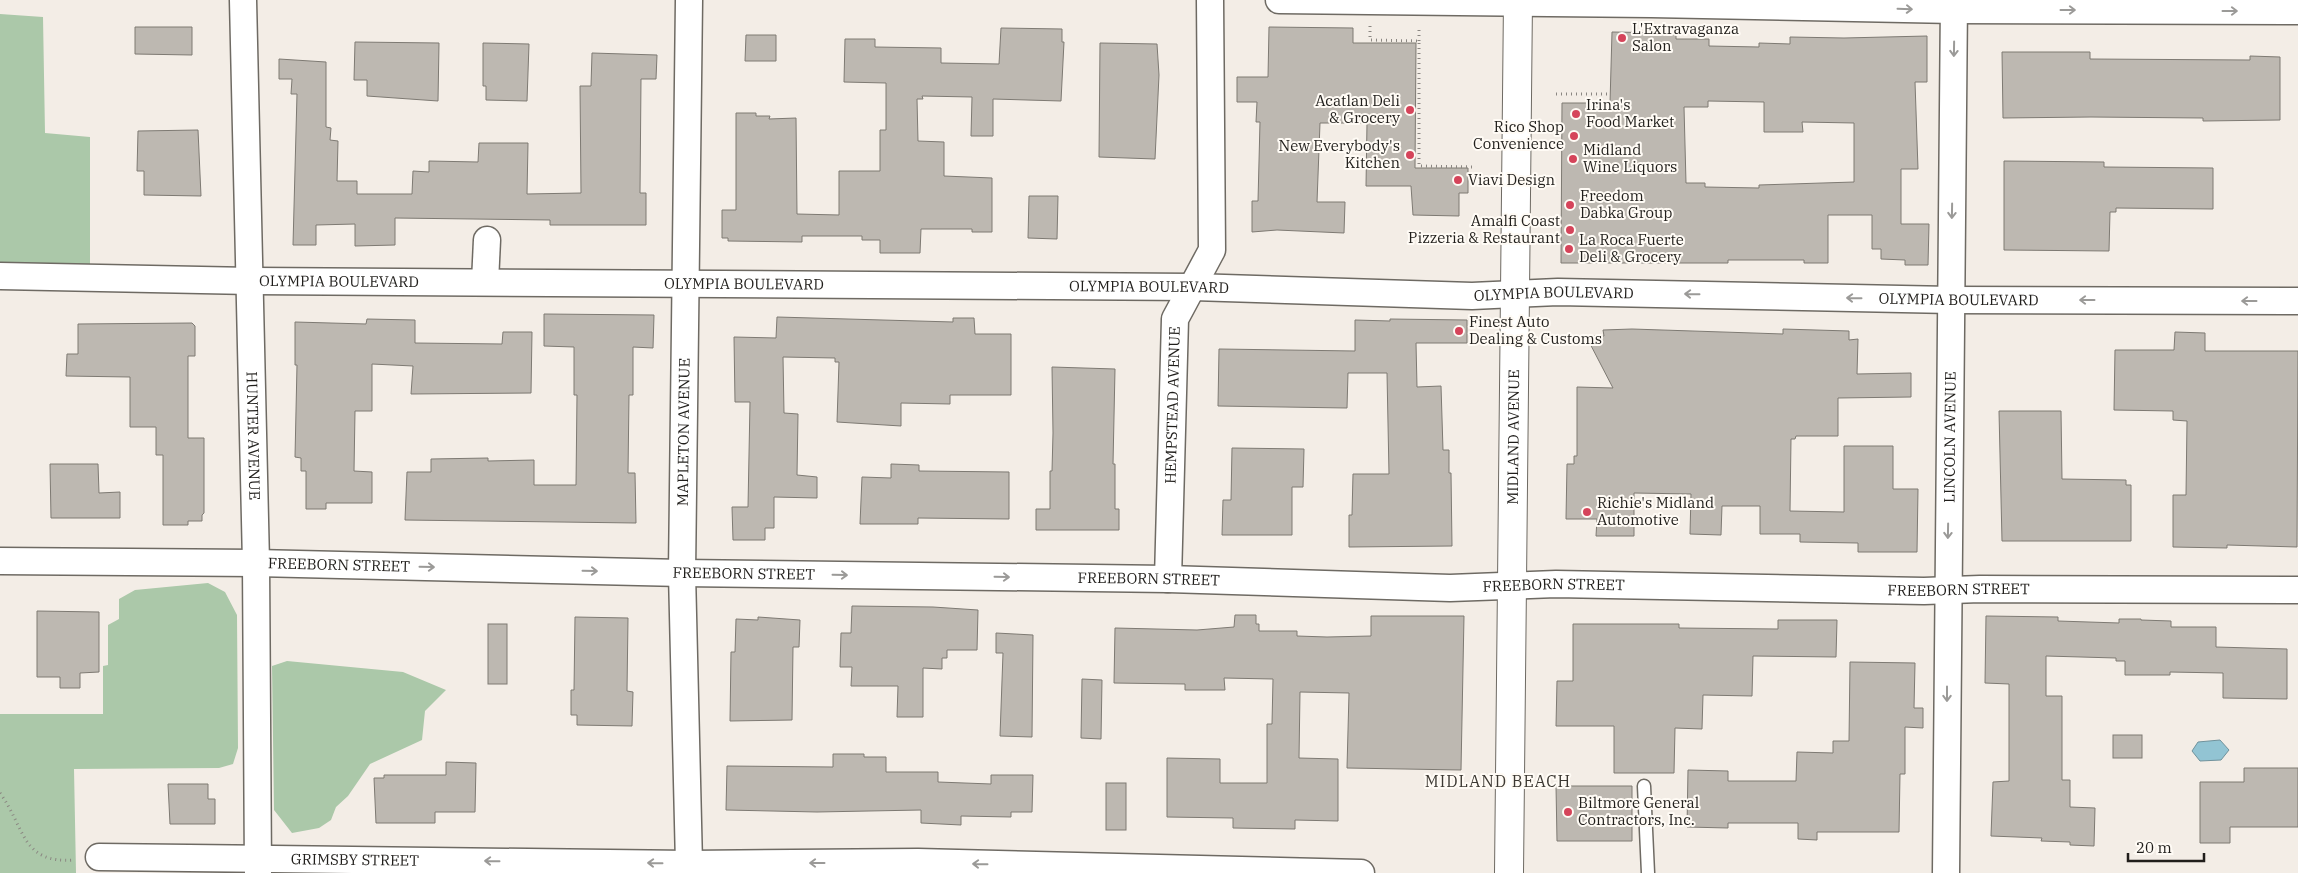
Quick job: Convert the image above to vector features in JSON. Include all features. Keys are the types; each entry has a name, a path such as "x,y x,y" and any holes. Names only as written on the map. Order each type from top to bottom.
{"main road":[{"name":"MIDLAND AVENUE","path":"1509,873 1518,2"}],"street":[{"name":"HUNTER AVENUE","path":"243,0 251,281 256,564 258,865"},
{"name":"MAPLETON AVENUE","path":"689,0 682,573 689,864"},
{"name":"HEMPSTEAD AVENUE","path":"1168,579 1175,319 1212,250 1210,0"},
{"path":"1279,0 1954,5 2298,11"},
{"name":"LINCOLN AVENUE","path":"1946,873 1947,590 1954,5"},
{"path":"485,282 487,240"},
{"name":"OLYMPIA BOULEVARD","path":"0,276 251,281 1193,287 1472,296 1574,292 1951,300 2298,301"},
{"name":"FREEBORN STREET","path":"0,561 1168,579 1450,588 1556,584 1947,590 2298,590"},
{"name":"GRIMSBY STREET","path":"87,858 258,865 689,864 1361,873"}],"lane":[{"path":"1644,786 1648,873"}],"path":[{"path":"1370,25 1370,40 1419,41"},
{"path":"1419,28 1419,166 1476,166"},
{"path":"1556,94 1609,94"},
{"path":"0,794 20,831 34,850 47,859 87,858"}],"green space":[{"path":"0,14 43,17 45,133 90,137 90,264 0,263"},
{"path":"208,583 225,592 237,615 238,748 233,764 219,768 74,769 76,873 0,873 0,714 103,714 103,666 108,665 108,625 119,619 119,599 135,590"},
{"path":"287,661 403,672 446,690 425,711 422,740 370,764 348,796 336,807 331,820 319,828 292,833 274,810 272,666"}],"water":[{"path":"2220,740 2229,750 2221,760 2200,761 2192,751 2198,742"}],"building":[{"path":"135,27 192,27 192,55 135,54"},
{"path":"1269,27 1353,28 1353,43 1416,43 1415,168 1468,168 1468,193 1459,193 1459,216 1413,215 1411,186 1366,186 1367,123 1320,123 1317,202 1345,202 1344,233 1277,230 1252,232 1252,201 1258,201 1260,122 1256,122 1257,102 1237,102 1237,77 1268,77"},
{"path":"1001,28 1062,29 1062,42 1064,42 1061,101 993,99 993,136 971,136 972,97 922,96 923,99 917,99 918,141 944,142 944,176 992,178 992,232 972,232 972,229 921,229 920,253 880,253 880,240 862,240 862,236 802,236 802,242 728,241 728,238 722,238 722,210 736,210 736,113 756,113 756,116 770,116 769,119 796,118 797,214 839,215 839,171 880,171 880,130 886,130 886,83 844,82 845,39 875,39 875,47 941,48 941,63 999,64"},
{"path":"1612,32 1676,33 1676,39 1709,39 1709,46 1759,47 1759,43 1790,44 1790,37 1927,36 1927,82 1915,82 1918,169 1901,169 1901,224 1929,224 1928,265 1905,265 1905,260 1881,259 1881,249 1872,249 1872,215 1828,215 1828,263 1804,263 1804,260 1728,260 1728,263 1561,263 1562,103 1610,103","holes":["1708,101 1764,102 1764,132 1803,132 1802,122 1854,123 1854,182 1759,185 1759,188 1705,187 1705,183 1686,183 1684,107 1708,107"]},
{"path":"746,35 776,35 776,61 745,61"},
{"path":"355,42 439,43 438,101 367,96 367,80 354,80"},
{"path":"483,43 529,44 527,101 486,100 486,86 483,86"},
{"path":"1100,43 1157,44 1159,75 1155,159 1099,157"},
{"path":"2002,52 2090,52 2090,59 2250,60 2250,56 2280,57 2280,120 2203,121 2203,118 2091,117 2003,118"},
{"path":"592,53 657,55 656,79 641,79 640,193 646,193 646,225 550,225 550,220 395,218 395,245 355,246 355,224 316,225 316,245 293,245 297,94 291,94 292,79 279,79 279,59 326,62 326,127 331,128 330,140 338,141 337,181 357,181 357,194 412,194 413,171 429,172 429,161 478,162 479,143 528,143 527,194 581,193 580,86 591,86"},
{"path":"198,130 201,196 144,195 144,171 137,171 138,131"},
{"path":"2004,161 2104,162 2104,167 2213,168 2213,209 2116,208 2116,212 2110,212 2109,251 2004,250"},
{"path":"1029,196 1058,196 1057,239 1028,238"},
{"path":"544,314 654,315 653,348 633,347 633,395 629,395 628,473 635,473 636,523 405,520 407,472 431,472 431,459 488,458 488,461 534,460 534,485 576,485 577,395 574,395 574,347 544,346"},
{"path":"777,317 953,322 953,318 974,318 975,334 1011,334 1011,395 950,395 950,404 901,403 901,426 837,422 839,362 835,362 835,358 783,357 784,413 798,414 797,475 817,477 817,498 774,497 774,528 765,528 765,540 733,540 732,507 748,507 750,402 735,402 734,337 776,338"},
{"path":"367,319 415,320 415,343 502,344 503,332 532,332 531,393 411,394 413,366 372,364 372,411 355,411 354,471 372,472 372,503 326,503 326,509 306,509 306,471 301,471 301,458 295,457 297,365 295,365 295,322 366,324"},
{"path":"1390,319 1467,320 1467,343 1416,343 1417,387 1441,386 1443,450 1449,450 1449,473 1451,473 1452,546 1349,547 1349,515 1352,515 1353,474 1389,474 1387,373 1348,373 1347,408 1218,406 1219,349 1355,351 1355,320 1390,321"},
{"path":"192,323 195,326 195,356 188,356 188,438 204,438 204,513 202,521 188,521 188,525 163,525 163,455 156,455 156,427 130,427 130,377 66,376 67,354 78,354 78,324"},
{"path":"1632,329 1783,334 1783,329 1849,331 1849,340 1858,339 1857,374 1911,373 1911,397 1838,398 1838,436 1796,436 1795,439 1791,439 1790,511 1844,512 1844,446 1893,446 1893,489 1918,489 1917,552 1858,552 1858,543 1800,542 1800,534 1760,534 1760,506 1722,506 1721,535 1690,534 1691,494 1634,493 1634,536 1596,536 1597,519 1566,519 1567,464 1574,464 1574,456 1577,456 1577,387 1613,388 1586,336 1604,336 1603,330"},
{"path":"2175,332 2205,333 2205,351 2298,351 2297,547 2227,545 2227,548 2173,547 2173,495 2186,495 2187,421 2173,420 2173,411 2114,410 2115,350 2174,350"},
{"path":"1052,367 1115,369 1113,464 1115,464 1115,509 1119,509 1119,530 1036,530 1036,509 1050,509 1053,433"},
{"path":"1999,411 2061,411 2062,479 2126,480 2126,485 2131,485 2131,541 2002,541"},
{"path":"1232,448 1304,449 1303,487 1292,487 1292,535 1222,535 1223,500 1231,500"},
{"path":"50,464 98,464 99,493 120,492 120,518 51,518"},
{"path":"891,464 919,465 919,471 1009,472 1009,519 918,518 918,524 860,524 862,477 891,478"},
{"path":"852,606 933,607 978,610 977,650 947,650 947,658 942,658 942,669 923,668 923,717 897,717 898,686 851,686 852,667 840,667 841,633 851,633"},
{"path":"37,611 99,612 99,672 80,673 80,688 60,688 60,677 37,677"},
{"path":"1235,615 1256,615 1256,624 1259,624 1259,631 1297,631 1297,636 1327,637 1371,636 1371,616 1464,616 1461,770 1347,768 1349,693 1300,692 1299,758 1338,759 1338,821 1295,820 1295,829 1233,828 1233,818 1167,817 1167,758 1220,759 1220,783 1267,783 1267,724 1272,724 1273,679 1224,678 1225,690 1185,690 1185,684 1114,683 1115,628 1197,630 1234,627"},
{"path":"1986,616 2058,617 2058,621 2119,623 2119,619 2141,619 2171,621 2171,627 2216,627 2216,647 2287,649 2287,699 2223,698 2223,673 2170,672 2170,675 2125,675 2125,661 2116,661 2116,658 2046,656 2046,696 2062,696 2062,780 2070,780 2070,807 2095,808 2094,846 2070,845 2070,842 2041,841 2042,838 1991,836 1993,782 2009,781 2009,684 1985,683"},
{"path":"575,617 628,618 627,691 633,692 632,726 577,725 577,715 571,715 571,690 574,690"},
{"path":"758,617 800,620 799,647 793,647 792,720 730,721 731,652 735,652 736,619 758,620"},
{"path":"1778,620 1837,620 1836,657 1753,656 1752,696 1703,695 1702,729 1675,728 1674,773 1614,773 1614,726 1556,726 1557,681 1573,681 1573,624 1679,624 1679,628 1778,629"},
{"path":"488,624 507,624 507,684 488,684"},
{"path":"996,633 1033,635 1032,737 1000,736 1003,653 996,653"},
{"path":"1850,662 1915,663 1914,708 1923,708 1923,728 1905,727 1905,774 1900,774 1899,832 1817,832 1817,840 1798,839 1798,823 1728,823 1728,828 1687,827 1688,770 1728,771 1728,781 1796,781 1797,752 1833,753 1833,741 1849,741"},
{"path":"1082,679 1102,680 1101,739 1081,738"},
{"path":"2113,735 2142,735 2142,758 2113,758"},
{"path":"833,754 864,754 864,757 886,757 886,772 938,772 938,782 991,784 991,775 1033,775 1032,812 1011,812 1011,817 961,816 961,825 921,823 921,810 817,812 726,810 727,766 833,767"},
{"path":"446,762 476,763 475,812 435,812 435,823 376,823 374,778 384,778 384,775 446,775"},
{"path":"2244,768 2298,768 2298,827 2230,827 2230,843 2200,843 2200,782 2244,782"},
{"path":"1106,783 1126,783 1126,830 1106,830"},
{"path":"168,784 208,784 208,799 215,799 215,824 170,824"},
{"path":"1556,786 1632,786 1632,841 1557,841"}],"place":[{"name":"L'Extravaganza Salon","path":"1622,38"},
{"name":"Acatlan Deli & Grocery","path":"1410,110"},
{"name":"Irina's Food Market","path":"1576,114"},
{"name":"Rico Shop Convenience","path":"1574,136"},
{"name":"New Everybody's Kitchen","path":"1410,155"},
{"name":"Midland Wine Liquors","path":"1573,159"},
{"name":"Viavi Design","path":"1458,180"},
{"name":"Freedom Dabka Group","path":"1570,205"},
{"name":"Amalfi Coast Pizzeria & Restaurant","path":"1570,230"},
{"name":"La Roca Fuerte Deli & Grocery","path":"1569,249"},
{"name":"Finest Auto Dealing & Customs","path":"1459,331"},
{"name":"Richie's Midland Automotive","path":"1587,512"},
{"name":"Biltmore General Contractors, Inc.","path":"1568,812"}],"district":[{"name":"MIDLAND BEACH","path":"1498,781"}]}
